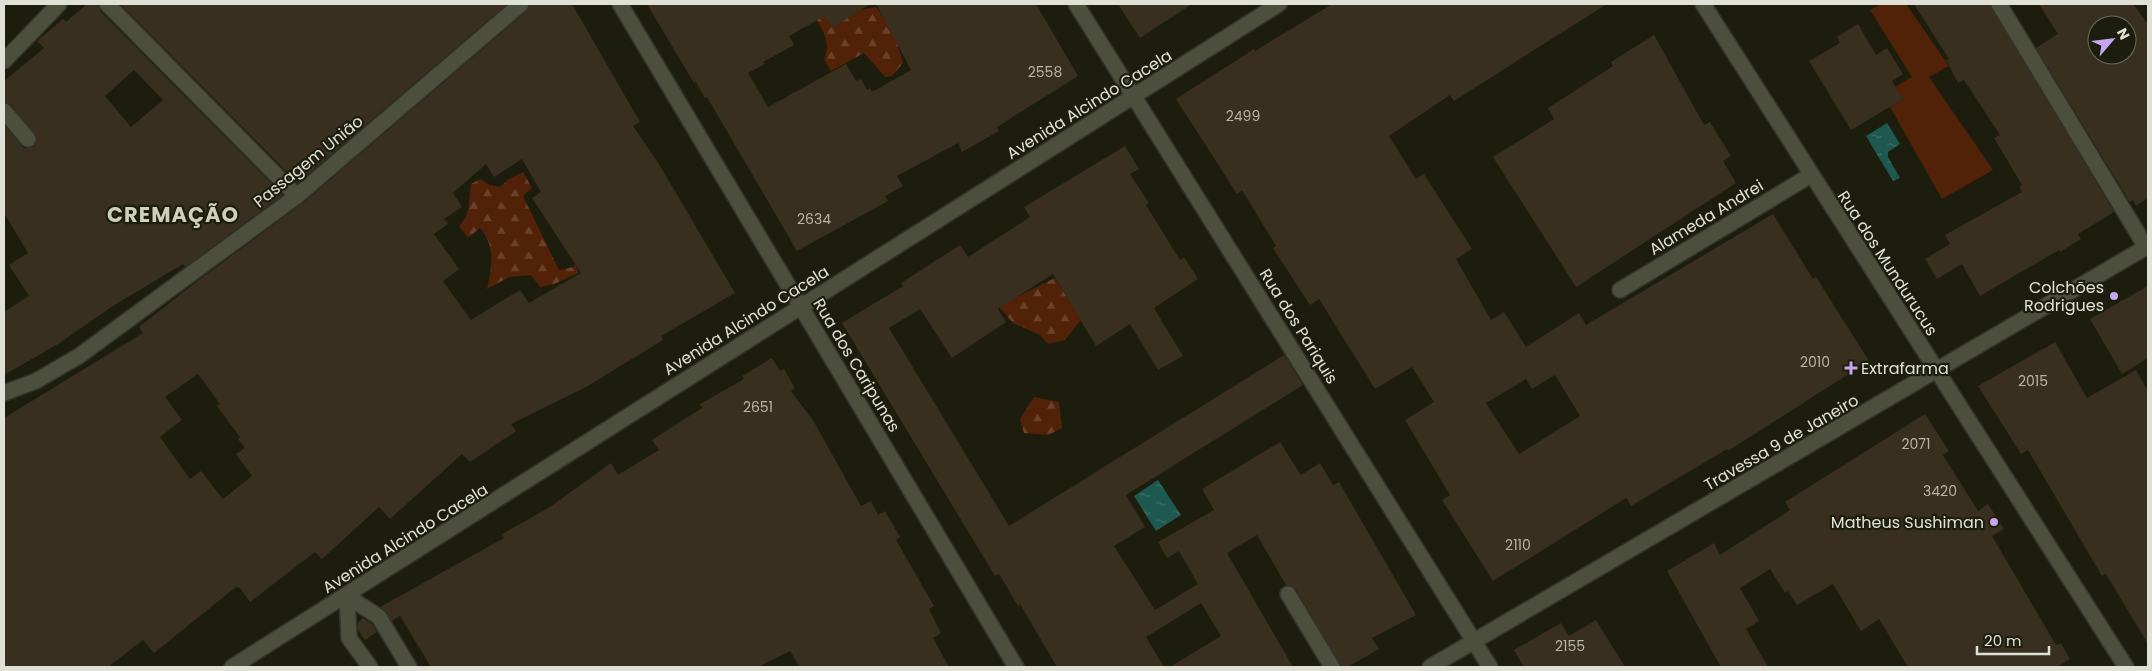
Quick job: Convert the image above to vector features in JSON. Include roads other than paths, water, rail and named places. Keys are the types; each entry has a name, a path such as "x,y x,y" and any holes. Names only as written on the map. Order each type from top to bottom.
{"street":[{"path":"4,61 59,4"},
{"path":"107,4 297,196"},
{"name":"Passagem União","path":"4,393 36,381 79,356 297,196 521,4"},
{"name":"Rua dos Caripunas","path":"620,4 1016,667"},
{"name":"Rua dos Pariquis","path":"1076,4 1136,96 1490,667"},
{"name":"Avenida Alcindo Cacela","path":"232,667 1280,4"},
{"name":"Rua dos Mundurucus","path":"1703,4 2126,667"},
{"path":"1999,4 2147,247"},
{"path":"4,112 28,139"},
{"name":"Alameda Andrei","path":"1620,290 1811,175"},
{"name":"Travessa 9 de Janeiro","path":"1430,667 2147,247"},
{"path":"1288,594 1332,667"},
{"path":"347,596 349,638 370,667"},
{"path":"347,596 378,617 409,667"}],"water":[{"path":"1887,123 1900,144 1888,152 1888,157 1900,178 1893,181 1866,136"},
{"path":"1158,480 1181,515 1156,531 1134,496"}],"place":[{"name":"Colchões Rodrigues","path":"2114,296"},
{"name":"Extrafarma","path":"1851,368"},
{"name":"Matheus Sushiman","path":"1994,522"}],"district":[{"name":"CREMAÇÃO","path":"173,215"}]}
